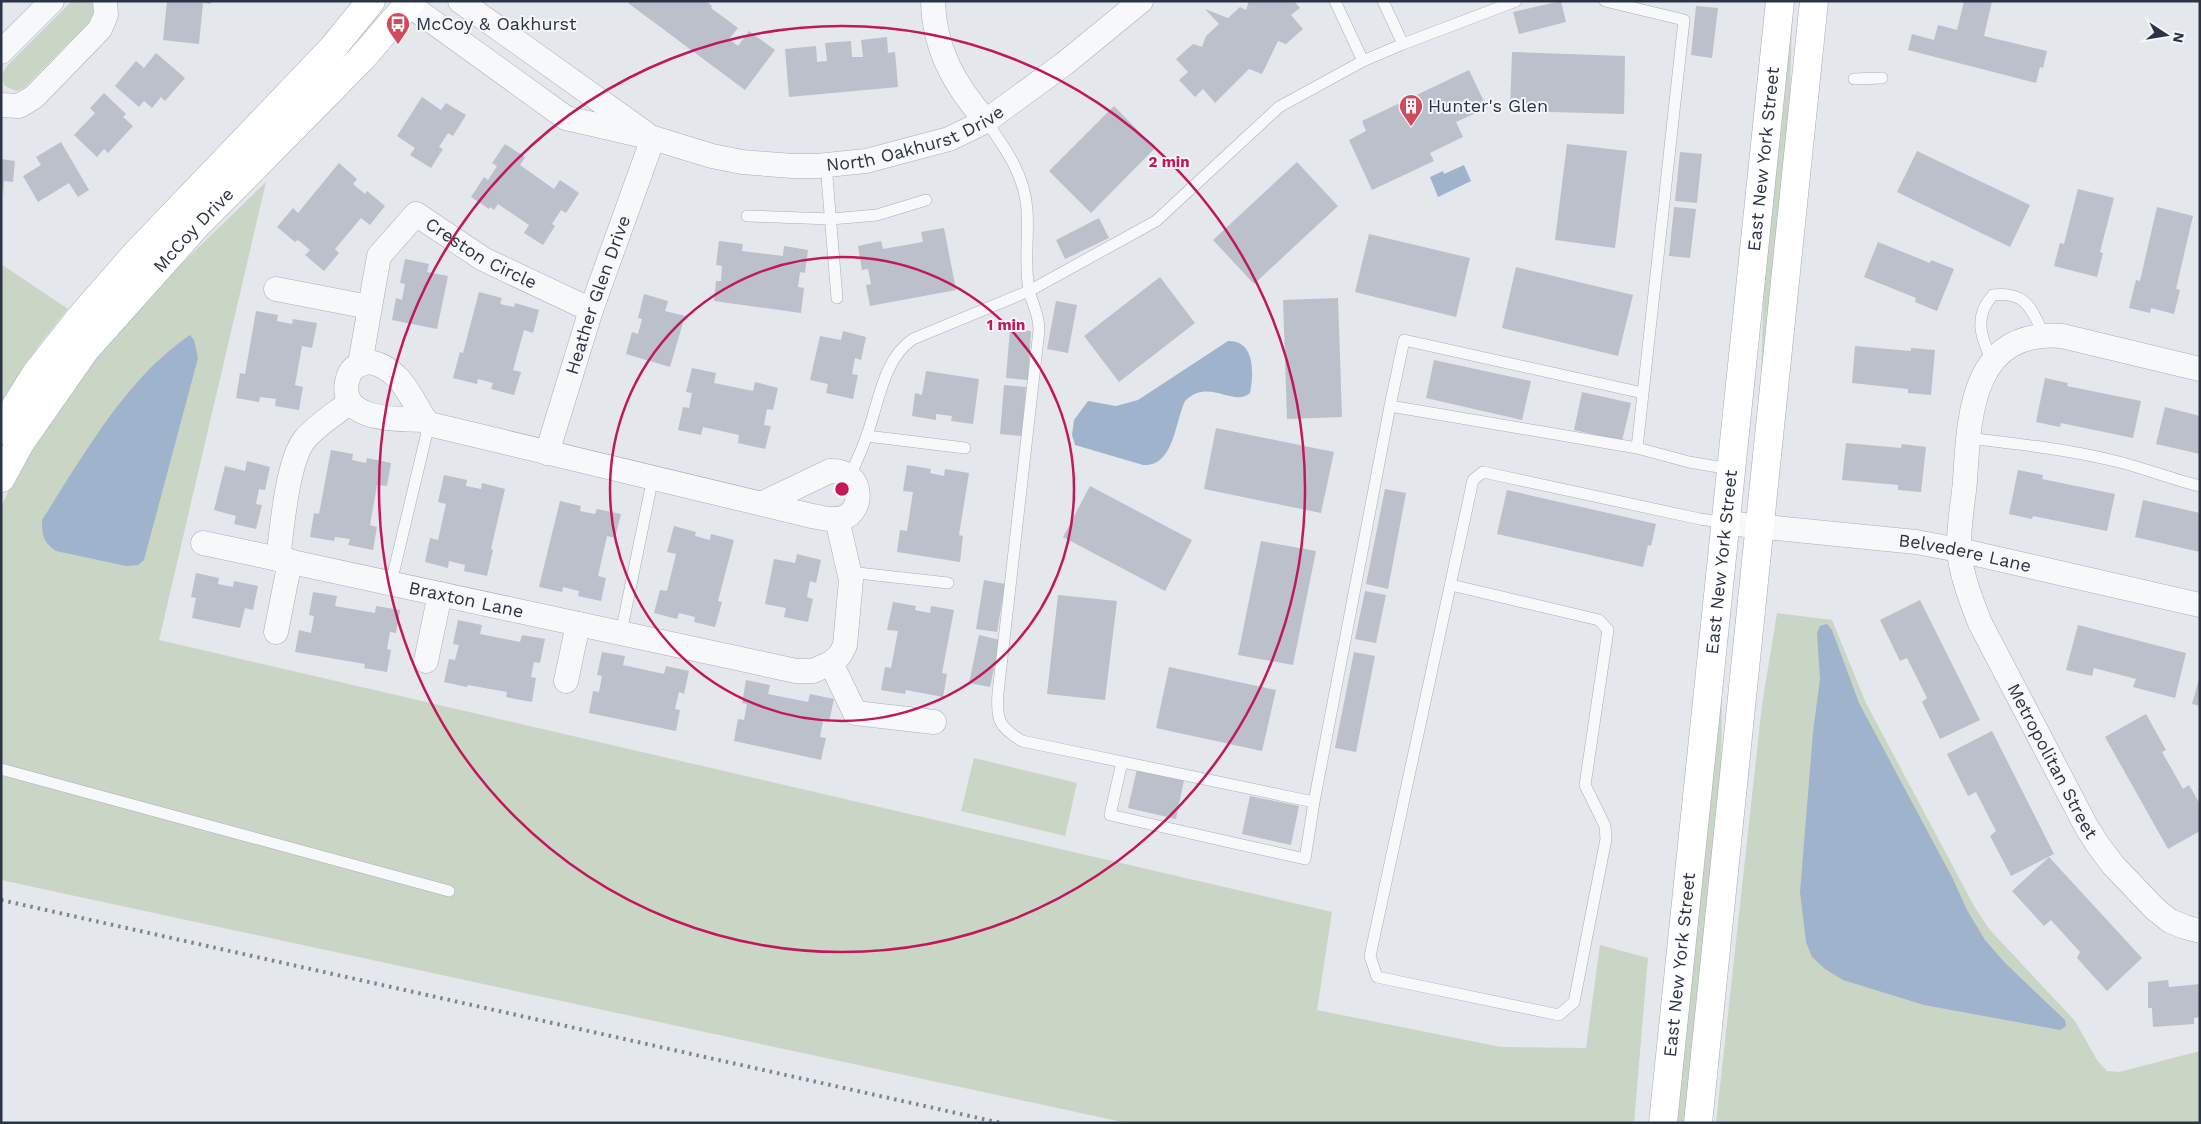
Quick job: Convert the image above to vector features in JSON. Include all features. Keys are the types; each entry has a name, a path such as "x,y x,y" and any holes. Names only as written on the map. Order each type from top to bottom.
{"main road":[{"name":"McCoy Drive","path":"1,430 35,375 80,318 134,256 332,49 371,1"},
{"name":"East New York Street","path":"1663,1123 1780,1"},
{"name":"East New York Street","path":"1698,1123 1814,1"},
{"name":"McCoy Drive","path":"1,478 20,443 85,350 195,227 360,59 408,3"}],"street":[{"path":"1,52 52,1"},
{"path":"1,105 19,106 34,97 100,28 106,15 105,1"},
{"name":"North Oakhurst Drive","path":"460,1 652,138"},
{"path":"933,1 940,49 966,98 986,121"},
{"name":"North Oakhurst Drive","path":"408,3 566,118 652,138 712,156 742,162 792,166 866,161 949,139 986,121 1064,64 1141,1"},
{"name":"Heather Glen Drive","path":"547,453 591,310 652,138"},
{"name":"Creston Circle","path":"360,364 378,256 416,214 483,259 591,310"},
{"path":"276,289 369,307"},
{"path":"1992,361 2014,344 2028,338 2044,335 2078,340 2200,369"},
{"name":"Metropolitan Street","path":"1992,361 1979,385 1968,438 1959,550 1967,588 1980,624 2090,832 2113,865 2155,909 2170,921 2200,930"},
{"path":"427,422 393,371 383,365 370,362 360,364 350,371 346,390 350,402 355,408 366,414 427,422 547,453 763,502 812,516 837,519 848,515 856,506 858,495 855,483 850,475 840,470 830,471 763,502"},
{"path":"276,632 291,474 305,440 350,402"},
{"path":"837,519 851,580 845,645 840,655 830,663 855,713 934,722"},
{"name":"Belvedere Lane","path":"1726,523 1916,542 1959,550 2200,605"},
{"name":"Braxton Lane","path":"203,543 796,671 813,671 830,663"},
{"path":"426,661 440,594"},
{"path":"566,680 578,624"}],"lane":[{"path":"1336,1 1363,61"},
{"path":"1383,1 1403,44"},
{"path":"850,475 867,436 888,369 902,347 913,339 1029,291 1156,222 1279,107 1363,61 1516,1"},
{"path":"1604,1 1684,20 1637,448"},
{"path":"1854,79 1882,78"},
{"path":"986,121 1011,157 1021,182 1027,207 1029,291 1039,316 1040,330 996,712 1001,725 1022,741 1314,802"},
{"path":"826,165 837,298"},
{"path":"747,216 831,219 877,215 926,200"},
{"path":"1992,361 1986,347 1980,320 1982,309 1993,296 2007,294 2019,296 2033,313 2044,335"},
{"path":"1122,762 1110,815 1305,859 1314,802 1404,340 1644,393"},
{"path":"1390,406 1637,448 1689,462 1730,470"},
{"path":"391,583 427,422"},
{"path":"867,436 965,448"},
{"path":"1968,438 2043,448 2116,461 2200,486"},
{"path":"1451,585 1600,620 1608,630 1585,785 1605,826 1606,839 1574,1002 1559,1015 1376,977 1370,956 1473,480 1483,472 1726,523"},
{"path":"621,633 653,477"},
{"path":"849,572 948,583"},
{"path":"1,768 449,891"}],"green space":[{"path":"72,1 95,3 96,8 93,18 24,88 16,91 5,86 3,80 4,70"},
{"path":"1792,21 1789,131 1761,380 1764,275"},
{"path":"266,182 159,640 1332,912 1317,1010 1501,1047 1586,1048 1600,945 1648,958 1634,1123 1127,1123 1,880 1,507 20,467 56,407 143,301"},
{"path":"1,264 68,309 39,345 1,403"},
{"path":"1777,613 1832,620 1866,703 1974,906 1990,930 2075,1021 2097,1060 2107,1071 2119,1072 2200,1051 2200,1123 1716,1123 1762,705"},
{"path":"1722,681 1721,796 1687,1123 1675,1123"},
{"path":"974,758 1077,783 1065,836 961,811"}],"water":[{"path":"1464,165 1471,181 1438,197 1430,177 1443,171 1444,174"},
{"path":"190,335 194,340 198,358 144,560 138,565 126,566 56,551 44,538 42,520 90,445 126,396 146,373"},
{"path":"1228,341 1237,342 1243,346 1251,359 1250,393 1244,397 1212,392 1194,394 1185,401 1172,442 1161,459 1153,464 1143,465 1075,445 1072,435 1074,420 1088,401 1116,406 1138,400"},
{"path":"1827,624 1832,630 1859,703 1953,879 1967,910 1985,940 2005,963 2065,1020 2066,1026 2060,1030 1924,1005 1843,980 1825,969 1812,957 1806,942 1800,892 1813,732 1820,679 1817,633 1820,626"}],"building":[{"path":"167,1 211,1 211,4 203,3 199,44 163,40"},
{"path":"630,1 706,1 712,6 711,8 738,28 729,39 738,46 749,31 775,50 745,90 628,3"},
{"path":"1249,1 1294,1 1300,8 1291,15 1303,29 1286,44 1278,41 1262,74 1249,69 1215,103 1203,89 1195,97 1179,80 1188,72 1176,59 1193,44 1202,47 1206,36 1219,24 1205,9 1228,18 1240,7 1246,10"},
{"path":"1561,1 1566,22 1519,34 1513,12"},
{"path":"1964,1 1992,1 1984,36 2047,51 2043,68 2040,67 2036,83 1908,50 1912,34 1934,40 1938,25 1957,30"},
{"path":"1696,6 1718,8 1712,58 1691,55"},
{"path":"887,37 888,53 895,52 898,87 789,97 785,49 816,46 817,62 827,61 825,43 851,41 852,57 863,57 861,40"},
{"path":"1512,52 1625,56 1624,114 1510,111"},
{"path":"156,53 185,78 165,101 161,97 152,108 144,101 139,107 115,86 136,61 144,68"},
{"name":"Hunter's Glen","path":"1469,70 1487,108 1456,122 1463,137 1430,153 1434,161 1372,190 1349,140 1366,131 1362,121"},
{"path":"104,93 126,114 123,117 133,126 108,153 104,149 97,157 74,135 95,113 90,108"},
{"path":"422,97 441,110 446,103 466,115 453,136 448,133 439,147 443,149 431,168 410,155 415,148 397,136"},
{"path":"1114,106 1155,148 1091,213 1049,171"},
{"path":"61,142 89,190 78,197 69,183 38,202 23,176 41,165 36,157"},
{"path":"505,144 525,157 520,165 554,189 560,180 579,193 566,213 561,210 552,224 555,226 543,245 524,233 529,225 498,204 494,210 490,207 489,209 471,197 484,177 488,180 497,166 492,163"},
{"path":"1567,144 1627,151 1615,248 1555,240"},
{"path":"1917,151 2030,205 2010,247 1897,192"},
{"path":"1680,152 1702,154 1697,203 1675,201"},
{"path":"1,159 15,161 13,182 4,181 3,198"},
{"path":"1297,162 1338,206 1254,284 1213,240"},
{"path":"339,163 357,179 353,184 365,194 367,191 385,206 370,225 361,218 335,249 339,253 324,271 305,255 310,250 298,240 295,242 277,227 293,208 298,213"},
{"path":"2078,189 2114,198 2100,252 2103,253 2097,277 2054,266 2060,243 2064,244"},
{"path":"1674,207 1696,209 1690,258 1669,256"},
{"path":"2157,207 2193,216 2176,289 2180,290 2174,314 2151,308 2150,313 2129,308 2136,280 2140,281"},
{"path":"1099,218 1109,238 1065,259 1056,240"},
{"path":"944,228 956,290 870,306 866,285 871,284 868,269 862,270 858,246 881,241 883,249 923,242 921,232"},
{"path":"1369,234 1470,258 1456,317 1355,292"},
{"path":"719,241 743,244 742,251 783,256 784,246 808,250 805,273 800,272 798,287 804,288 801,313 714,301 716,281 721,281 722,266 716,265"},
{"path":"1878,242 1930,263 1931,260 1954,269 1937,311 1915,302 1916,298 1864,277"},
{"path":"405,259 429,264 427,272 448,276 437,329 392,320 396,298 402,300 405,284 400,283"},
{"path":"1516,267 1633,295 1618,356 1502,328"},
{"path":"1160,277 1195,323 1119,382 1084,336"},
{"path":"479,292 502,298 500,304 514,307 515,303 539,310 533,333 524,330 513,370 521,372 514,395 491,389 493,383 478,379 477,384 453,378 460,352 463,353"},
{"path":"644,294 668,301 665,311 685,316 670,367 626,354 632,332 638,334 642,319 638,318"},
{"path":"1338,298 1342,417 1287,419 1283,300"},
{"path":"1056,301 1077,305 1068,353 1047,349"},
{"path":"256,311 278,315 277,321 292,324 293,319 317,323 312,348 302,346 295,385 303,387 299,410 275,406 276,399 260,397 259,402 236,398 240,373 245,374"},
{"path":"1010,329 1031,331 1028,380 1006,378"},
{"path":"843,331 866,337 861,360 855,358 852,374 858,375 853,399 826,393 828,384 810,380 820,336 841,340"},
{"path":"1855,346 1911,351 1911,348 1935,350 1931,395 1908,393 1908,389 1852,383"},
{"path":"1434,360 1531,381 1522,420 1426,398"},
{"path":"692,368 716,373 714,383 753,391 755,382 778,388 773,410 767,409 764,425 771,426 765,449 738,443 739,435 703,427 701,435 678,430 683,407 689,408 692,393 686,392"},
{"path":"926,371 979,379 973,424 951,421 952,416 936,414 936,420 912,416 915,393 922,395"},
{"path":"2045,378 2068,383 2067,386 2141,401 2133,438 2061,423 2060,427 2036,422"},
{"path":"1004,385 1026,387 1022,436 1000,434"},
{"path":"1582,392 1631,403 1622,441 1574,430"},
{"path":"2165,407 2200,416 2200,454 2156,444"},
{"path":"1216,428 1334,452 1321,513 1204,489"},
{"path":"1846,443 1901,448 1902,444 1926,447 1921,492 1898,490 1898,485 1842,480"},
{"path":"331,450 353,454 352,460 366,463 367,458 391,463 387,486 377,485 370,525 377,527 373,550 348,545 350,539 335,537 334,541 310,537 314,513 319,514"},
{"path":"247,461 270,467 265,490 259,489 256,504 262,505 256,529 234,524 236,516 214,510 225,466 245,471"},
{"path":"907,465 931,469 930,473 944,476 945,469 969,473 959,535 963,536 960,562 897,552 900,530 907,531 913,492 903,491"},
{"path":"2018,470 2043,475 2042,479 2115,494 2107,531 2033,516 2032,519 2009,514"},
{"path":"444,475 467,480 466,486 481,489 482,483 505,489 491,549 493,550 487,576 464,571 465,565 449,561 448,568 425,562 430,538 438,540 446,504 438,502"},
{"path":"1090,486 1192,540 1165,591 1063,537"},
{"path":"1385,489 1406,493 1388,589 1366,584"},
{"path":"1507,490 1656,524 1651,546 1648,545 1643,567 1497,534"},
{"path":"2143,500 2200,513 2200,552 2135,537"},
{"path":"560,501 581,506 580,511 595,514 597,509 621,514 615,538 607,536 598,576 606,578 601,601 578,596 579,591 563,587 562,592 539,587"},
{"path":"674,526 696,532 695,536 710,540 711,534 734,540 718,601 722,602 715,627 694,622 695,617 679,613 677,619 654,613 660,590 667,591 676,554 667,552"},
{"path":"1261,541 1316,551 1293,665 1238,655"},
{"path":"797,554 821,560 816,583 810,581 807,597 813,599 808,622 784,617 786,608 765,604 774,559 795,563"},
{"path":"196,573 219,578 218,584 233,587 234,581 258,586 253,610 245,608 240,628 192,618 196,598 191,597"},
{"path":"984,580 1005,584 997,632 976,629"},
{"path":"1365,591 1386,595 1376,643 1355,639"},
{"path":"313,592 337,596 335,606 375,613 376,606 400,610 396,633 390,632 387,649 391,650 387,672 364,668 365,664 295,652 299,630 311,633 314,616 309,615"},
{"path":"1058,595 1117,601 1105,700 1047,694"},
{"path":"1920,600 1980,720 1940,739 1922,702 1927,698 1907,658 1900,661 1880,620"},
{"path":"893,602 916,606 915,610 930,613 931,606 954,610 942,673 947,674 943,697 906,690 905,694 881,690 885,667 891,668 898,631 887,630"},
{"path":"458,620 482,625 480,634 520,642 522,635 545,639 540,663 534,662 531,677 536,678 532,702 506,697 507,692 444,682 449,659 455,660 459,645 453,644"},
{"path":"2078,625 2186,653 2175,698 2133,687 2136,679 2094,668 2092,676 2066,670"},
{"path":"979,635 1000,640 990,687 969,683"},
{"path":"602,652 625,656 623,665 664,674 666,666 689,671 684,694 679,692 675,709 680,710 676,731 589,713 593,691 599,692 602,676 597,675"},
{"path":"1354,652 1375,656 1356,752 1335,748"},
{"path":"1169,667 1276,690 1262,751 1156,728"},
{"path":"2200,676 2200,706 2192,704"},
{"path":"746,680 770,685 768,694 808,702 810,694 834,699 829,722 823,721 820,737 826,738 821,760 734,741 738,719 744,720 747,704 742,703"},
{"path":"2146,714 2166,750 2162,752 2183,789 2189,785 2200,804 2200,831 2168,849 2105,737"},
{"path":"1992,731 2054,854 2011,876 1990,836 1996,831 1976,792 1968,796 1947,754"},
{"path":"1137,769 1184,780 1176,819 1128,808"},
{"path":"1250,796 1299,806 1291,845 1242,834"},
{"path":"2049,857 2142,958 2107,991 2077,958 2080,952 2051,920 2044,926 2012,891"},
{"path":"2168,980 2169,987 2200,984 2200,1017 2194,1018 2194,1024 2153,1027 2152,1008 2148,1008 2148,982"}],"railway":[{"path":"1,900 1001,1123"}],"place":[{"name":"McCoy & Oakhurst","path":"398,45"},
{"name":"Hunter's Glen","path":"1411,127"}]}
